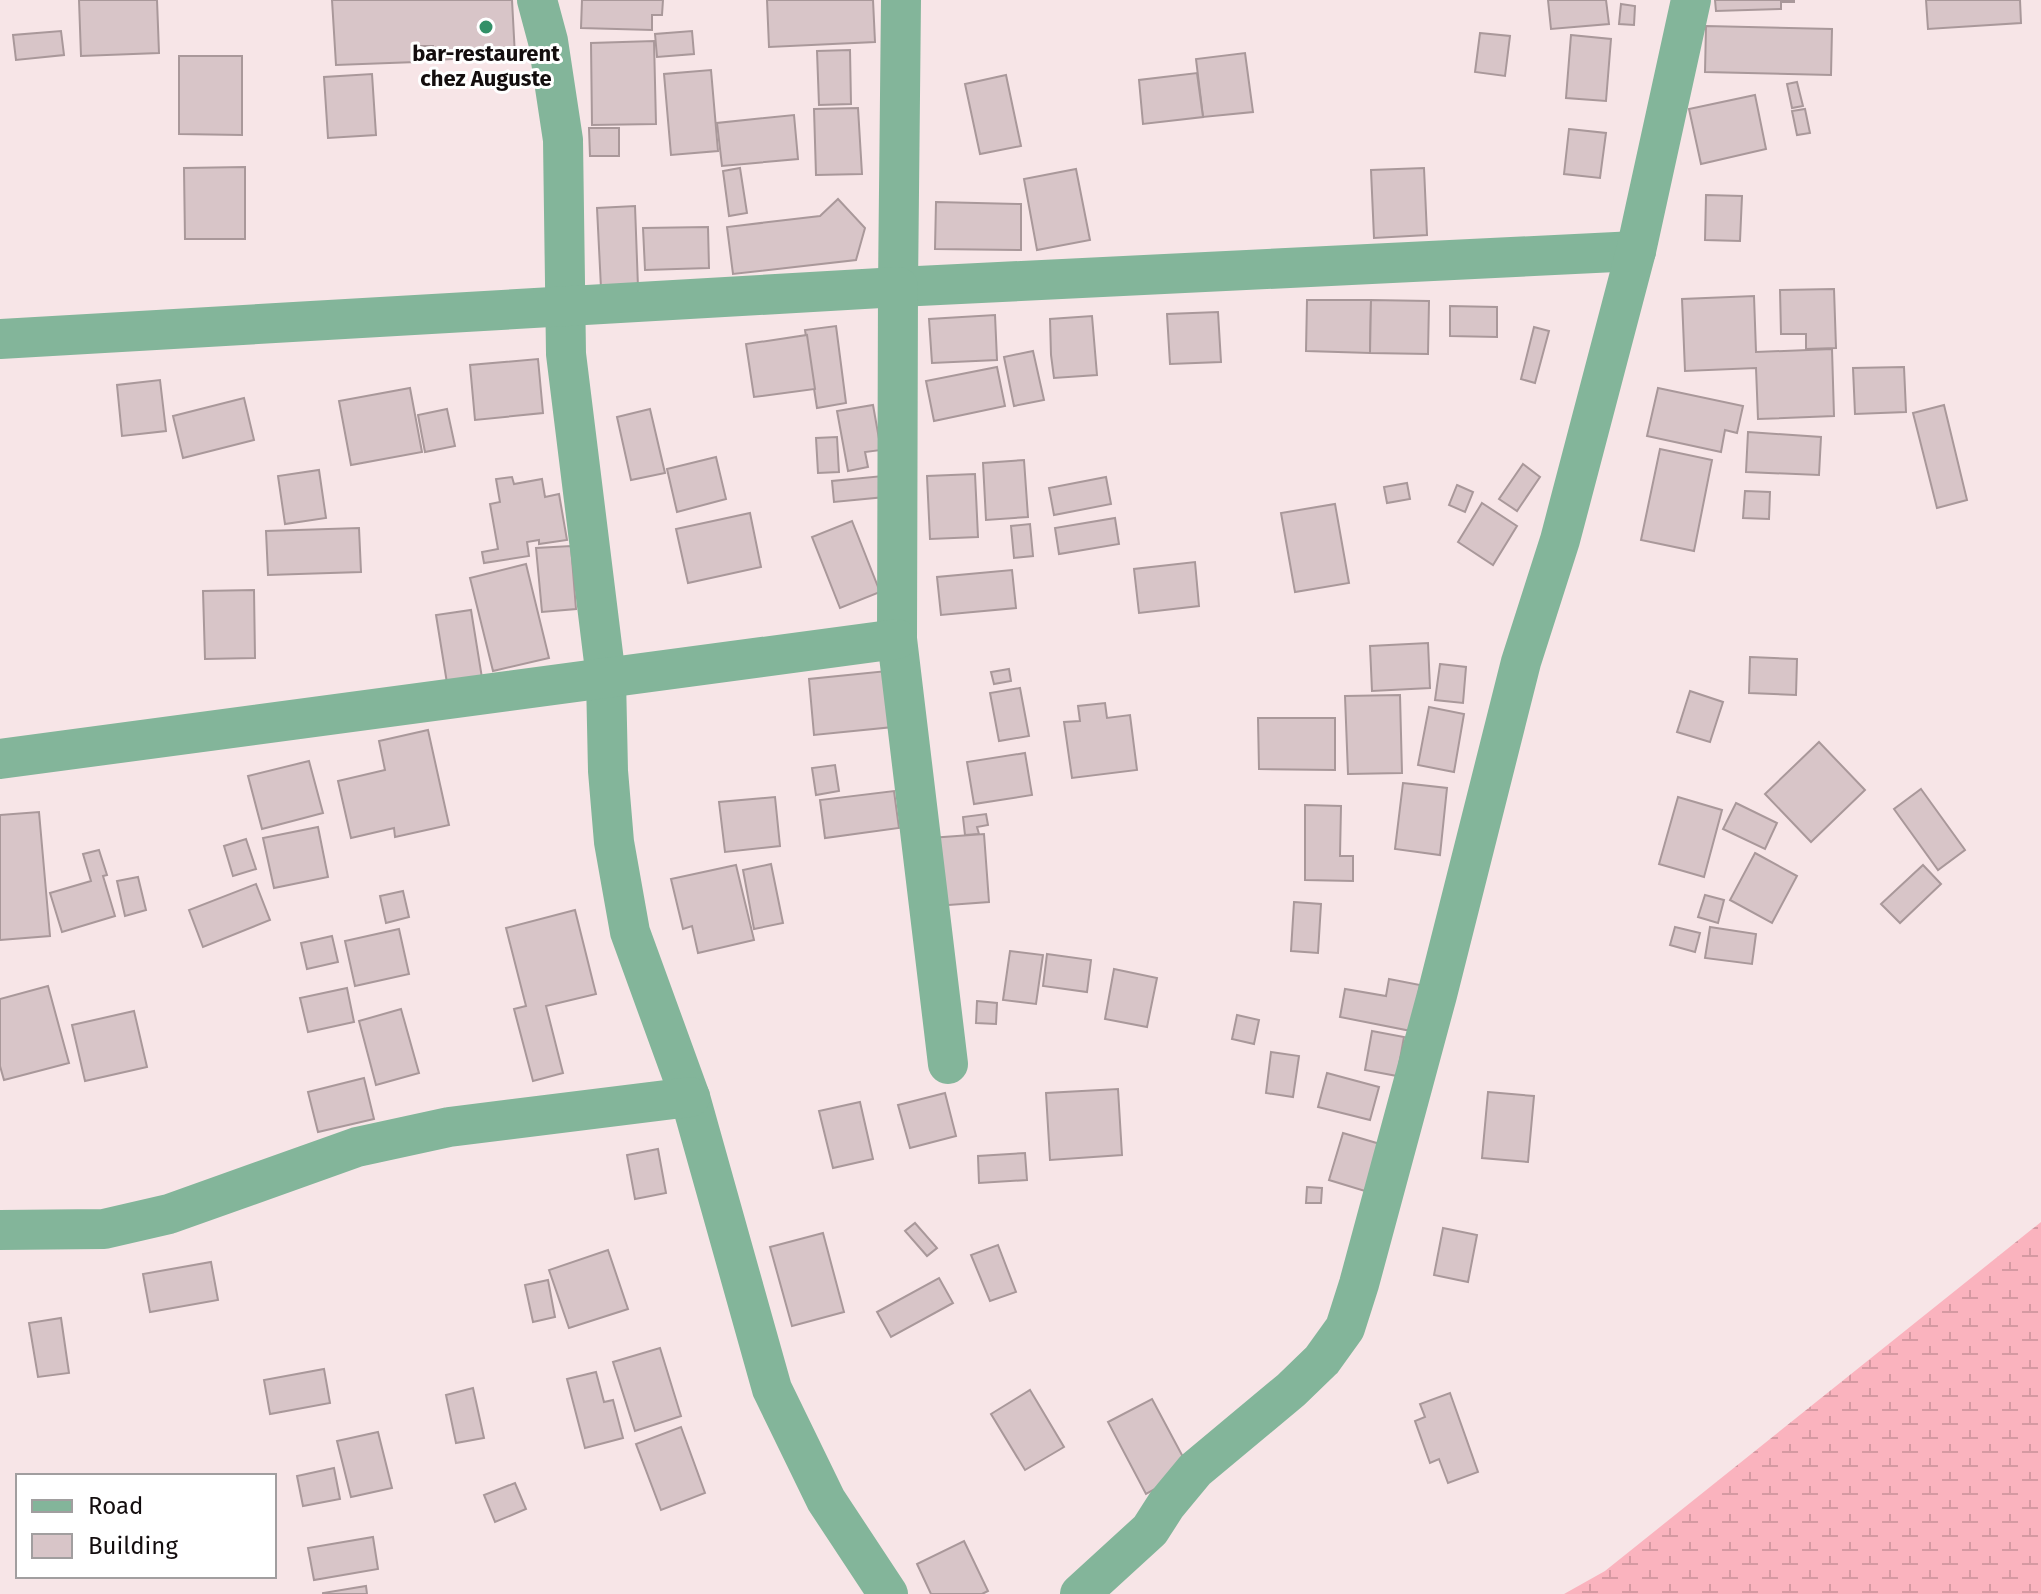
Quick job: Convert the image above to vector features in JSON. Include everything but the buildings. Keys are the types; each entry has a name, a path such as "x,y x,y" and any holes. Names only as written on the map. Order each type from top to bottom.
{"street":[{"path":"537,0 548,41 563,140 564,305 568,369 606,678 608,771 614,842 630,932 690,1097 772,1389 826,1500 888,1594"},
{"path":"901,0 897,639 948,1064"},
{"path":"1080,1594 1150,1530 1195,1470 1322,1360 1345,1328 1437,995 1521,662 1560,540 1636,251 1691,0"},
{"path":"0,339 898,287 1636,251"},
{"path":"0,759 897,639"},
{"path":"0,1230 104,1229 169,1214 357,1147 449,1127 690,1097"}],"green space":[{"path":"2041,1222 2041,1594 1564,1594 1605,1571"}],"place":[{"name":"bar-restaurent chez Auguste","path":"486,27"}]}
